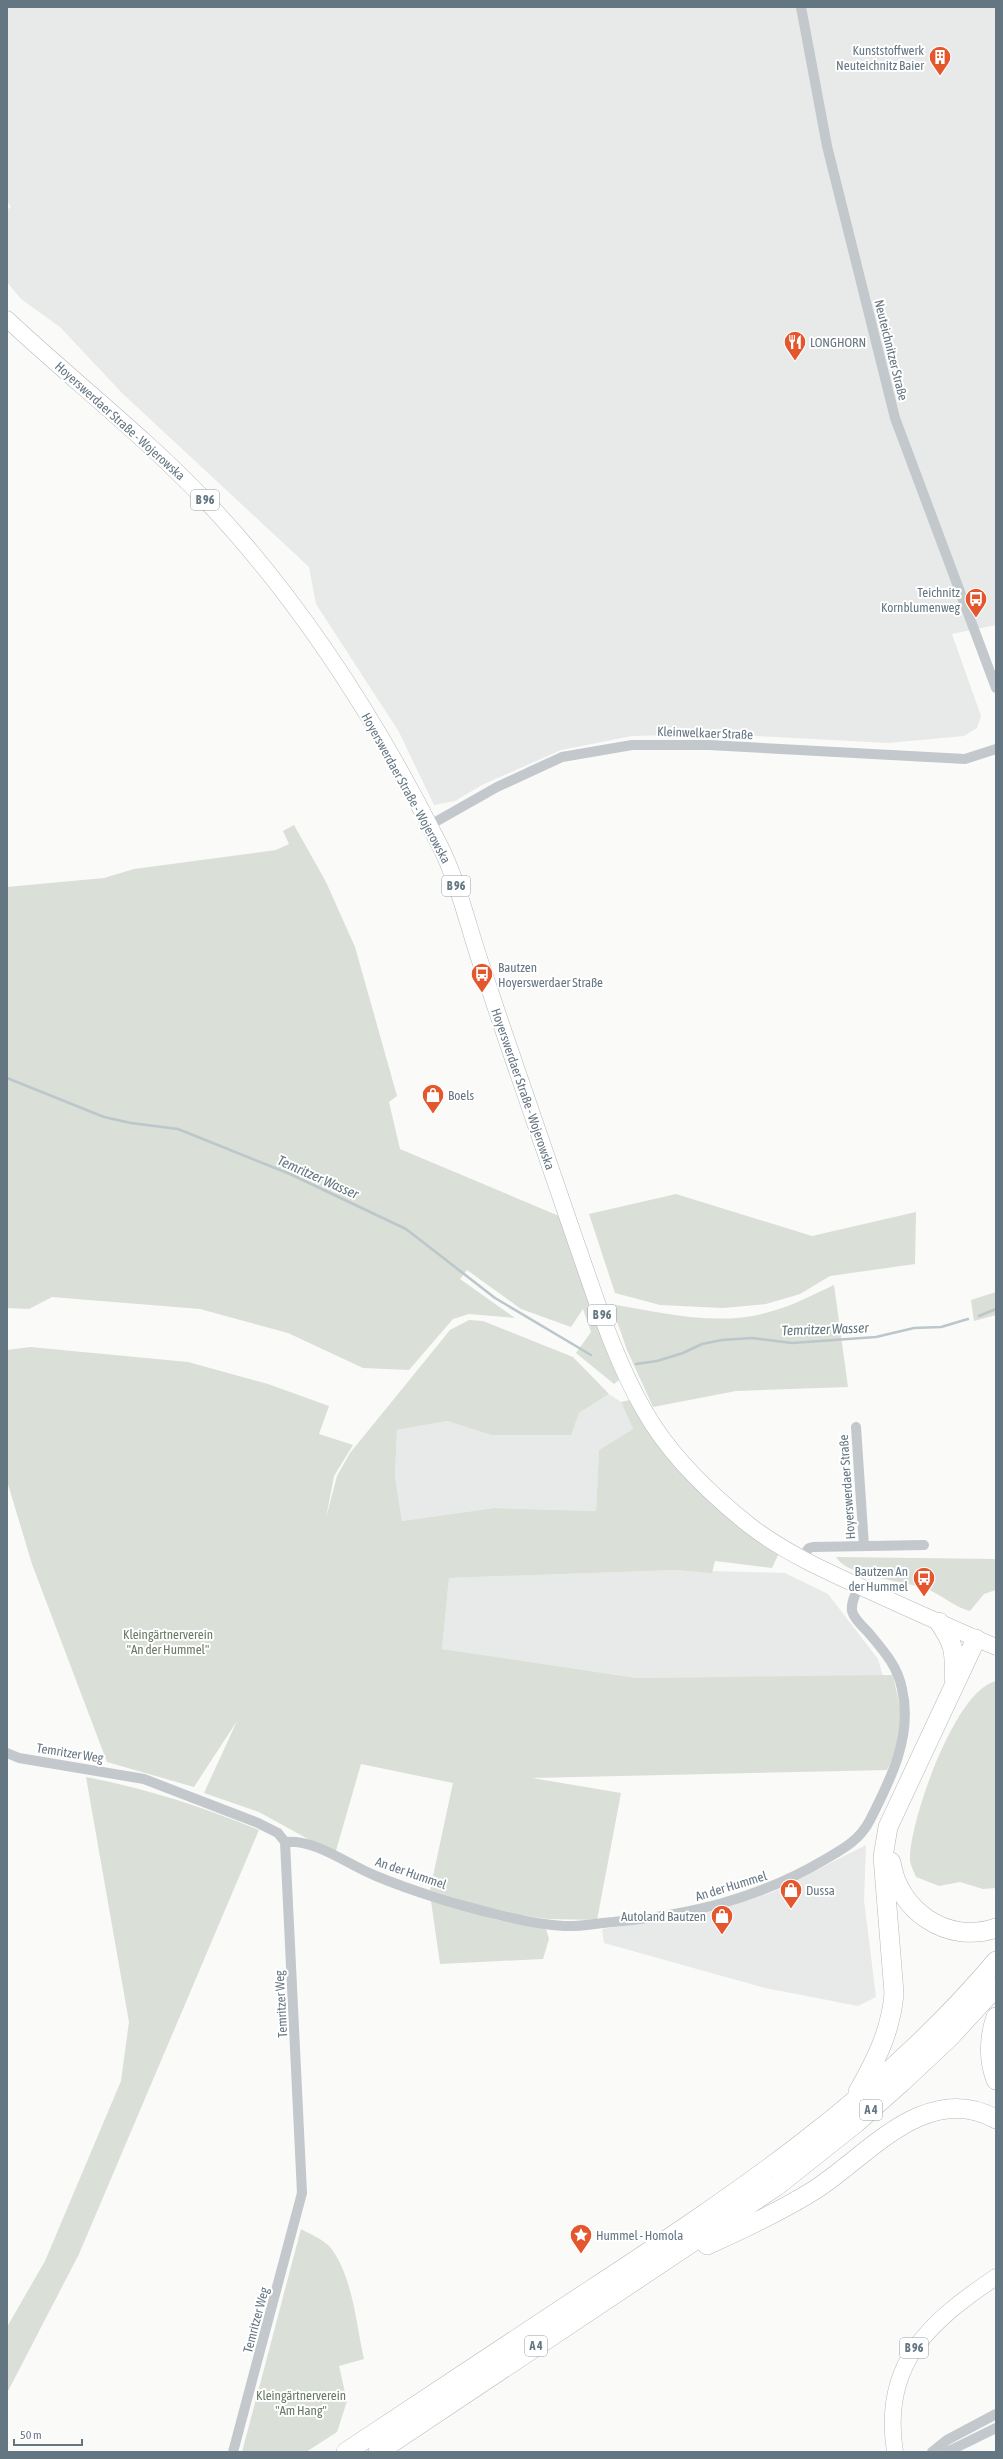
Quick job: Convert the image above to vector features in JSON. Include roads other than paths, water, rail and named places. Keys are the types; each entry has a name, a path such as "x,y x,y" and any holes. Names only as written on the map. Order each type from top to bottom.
{"highway":[{"path":"938,1622 949,1637 955,1653 953,1687"},
{"path":"851,2106 880,2053 892,2014 893,1978 883,1857 888,1828 976,1639"},
{"path":"901,1799 890,1858 893,1877 902,1894 924,1918 946,1929 970,1932 996,1928"},
{"name":"A 4","path":"346,2452 707,2212 804,2143 851,2106 910,2052 996,1961"},
{"name":"A 4","path":"378,2452 778,2185 856,2124 949,2038 996,1987"},
{"path":"996,2017 990,2040 990,2057 996,2080"},
{"path":"662,2262 689,2253 776,2213 814,2190 898,2127 920,2116 943,2110 966,2110 987,2115 996,2119"}],"main road":[{"name":"Hoyerswerdaer Straße - Wojerowska","path":"7,319 166,461 233,530 265,569 338,670 374,728 430,825 449,866 568,1219 616,1353 645,1412 664,1440 717,1499 752,1528 801,1559 996,1647"},
{"name":"B 96","path":"895,2452 892,2423 894,2398 904,2364 921,2338 942,2317 996,2277"}],"street":[{"name":"Neuteichnitzer Straße","path":"801,7 827,146 895,418 996,688"},
{"name":"Kleinwelkaer Straße","path":"430,825 497,787 562,757 632,745 709,745 965,759 996,749"},
{"name":"Hoyerswerdaer Straße","path":"856,1427 864,1546"},
{"name":"Hoyerswerdaer Straße","path":"801,1559 809,1548 813,1547 924,1545"},
{"name":"An der Hummel","path":"285,1842 293,1841 314,1847 375,1876 432,1895 499,1915 565,1926 646,1919 688,1912 730,1902 794,1878 852,1843 862,1833 870,1821 903,1744 906,1723 902,1688 890,1660 852,1614 852,1601 859,1586"},
{"name":"Temritzer Weg","path":"7,1753 19,1758 144,1779 241,1815 278,1833 285,1842 302,2193 233,2452"},
{"path":"932,2452 947,2440 996,2414"},
{"path":"947,2452 996,2428"}],"waterway":[{"name":"Temritzer Wasser","path":"7,1078 104,1117 131,1123 178,1129 290,1174 406,1229 495,1298 591,1355"},
{"name":"Temritzer Wasser","path":"979,1316 996,1309"},
{"name":"Temritzer Wasser","path":"636,1364 657,1361 683,1353 702,1344 722,1340 752,1338 792,1343 876,1337 914,1328 941,1327 968,1319"}],"place":[{"name":"Kunststoffwerk Neuteichnitz Baier","path":"940,76"},
{"name":"LONGHORN","path":"795,362"},
{"name":"Teichnitz Kornblumenweg","path":"976,618"},
{"name":"Bautzen Hoyerswerdaer Straße","path":"482,994"},
{"name":"Boels","path":"433,1114"},
{"name":"Bautzen An der Hummel","path":"924,1598"},
{"name":"Dussa","path":"791,1910"},
{"name":"Autoland Bautzen","path":"722,1936"},
{"name":"Hummel - Homola","path":"581,2254"}],"park label":[{"name":"Kleingärtnerverein \"An der Hummel\"","path":"168,1642"},
{"name":"Kleingärtnerverein \"Am Hang\"","path":"301,2402"}]}
